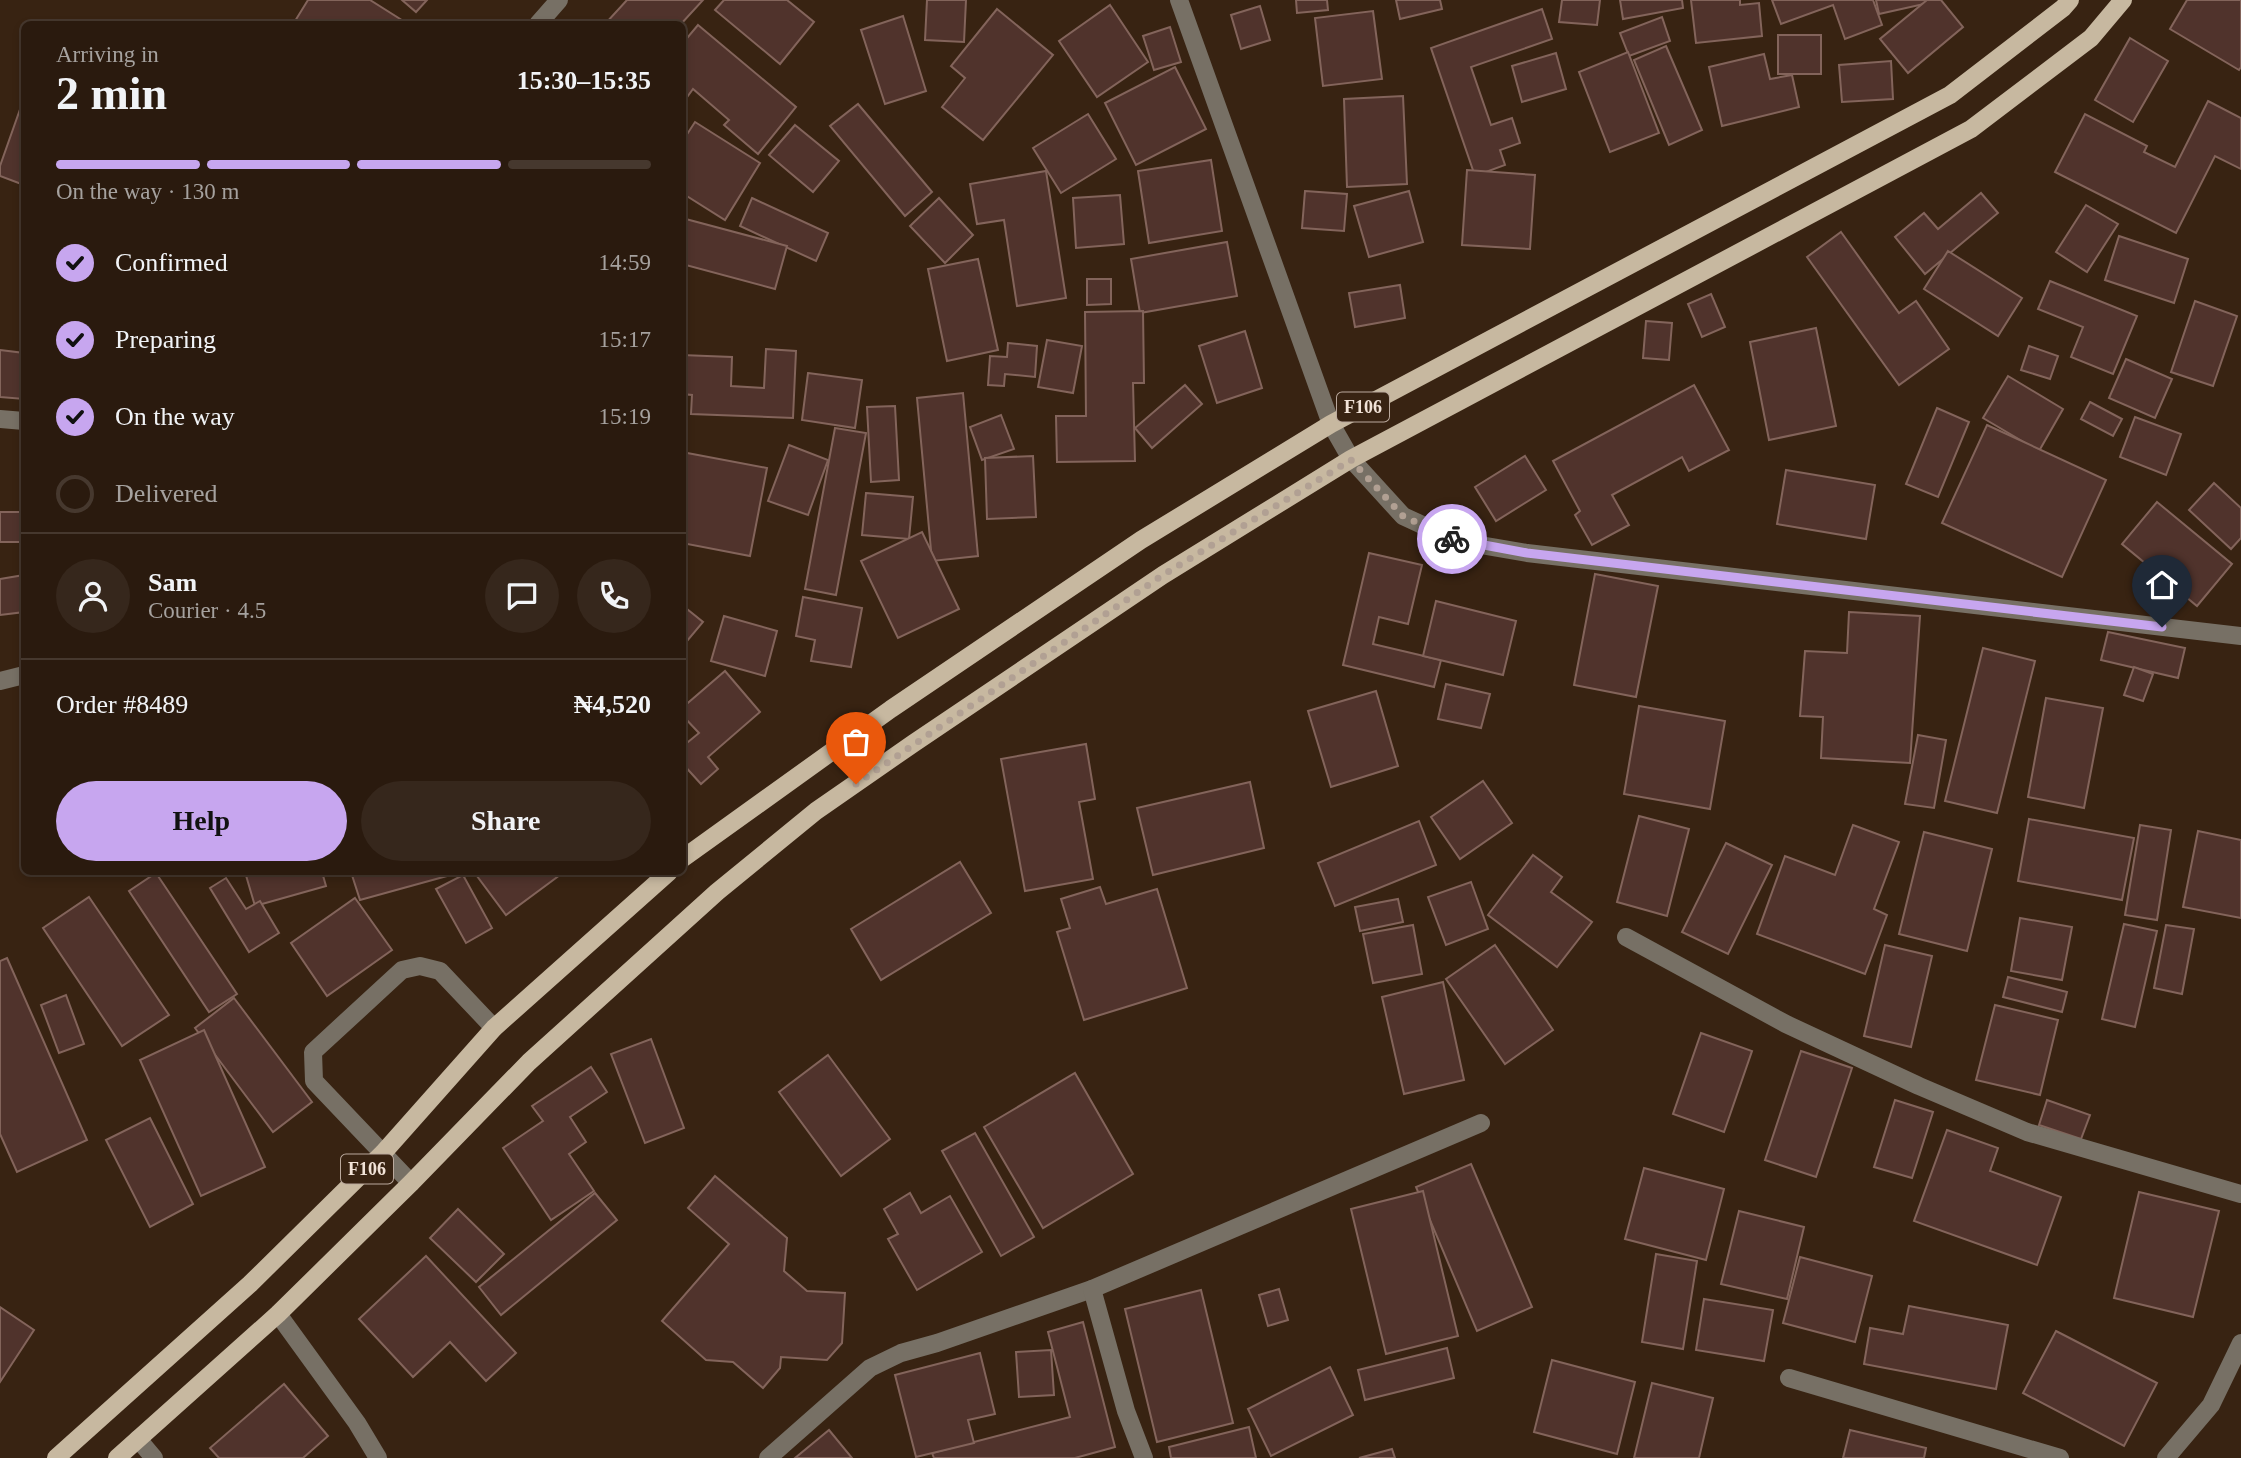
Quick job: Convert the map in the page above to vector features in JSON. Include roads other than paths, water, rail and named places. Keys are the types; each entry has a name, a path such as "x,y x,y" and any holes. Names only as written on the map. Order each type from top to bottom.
{"main road":[{"name":"F106","path":"686,853 891,709 1141,540 1331,424 1950,95 2070,0"},
{"name":"F106","path":"117,1458 278,1314 529,1062 717,892 816,811 1163,575 1351,460 1971,129 2091,38 2123,0"},
{"name":"F106","path":"56,1458 250,1284 383,1153 494,1028 665,875"}],"street":[{"path":"541,21 559,0"},
{"path":"1179,0 1331,424 1351,460 1403,516 1457,541 1527,553 2241,636"},
{"path":"0,419 21,421"},
{"path":"0,681 21,676"},
{"path":"1626,937 1786,1024 1919,1086 2027,1132 2241,1194"},
{"path":"411,1183 314,1081 313,1052 401,970 420,966 440,971 494,1028"},
{"path":"768,1458 870,1368 901,1353 1092,1289 1481,1123"},
{"path":"1092,1289 1126,1410 1144,1458"},
{"path":"278,1314 357,1423 378,1458"},
{"path":"2166,1458 2211,1405 2241,1343"},
{"path":"1789,1378 2060,1458"},
{"path":"138,1438 154,1458"}]}
